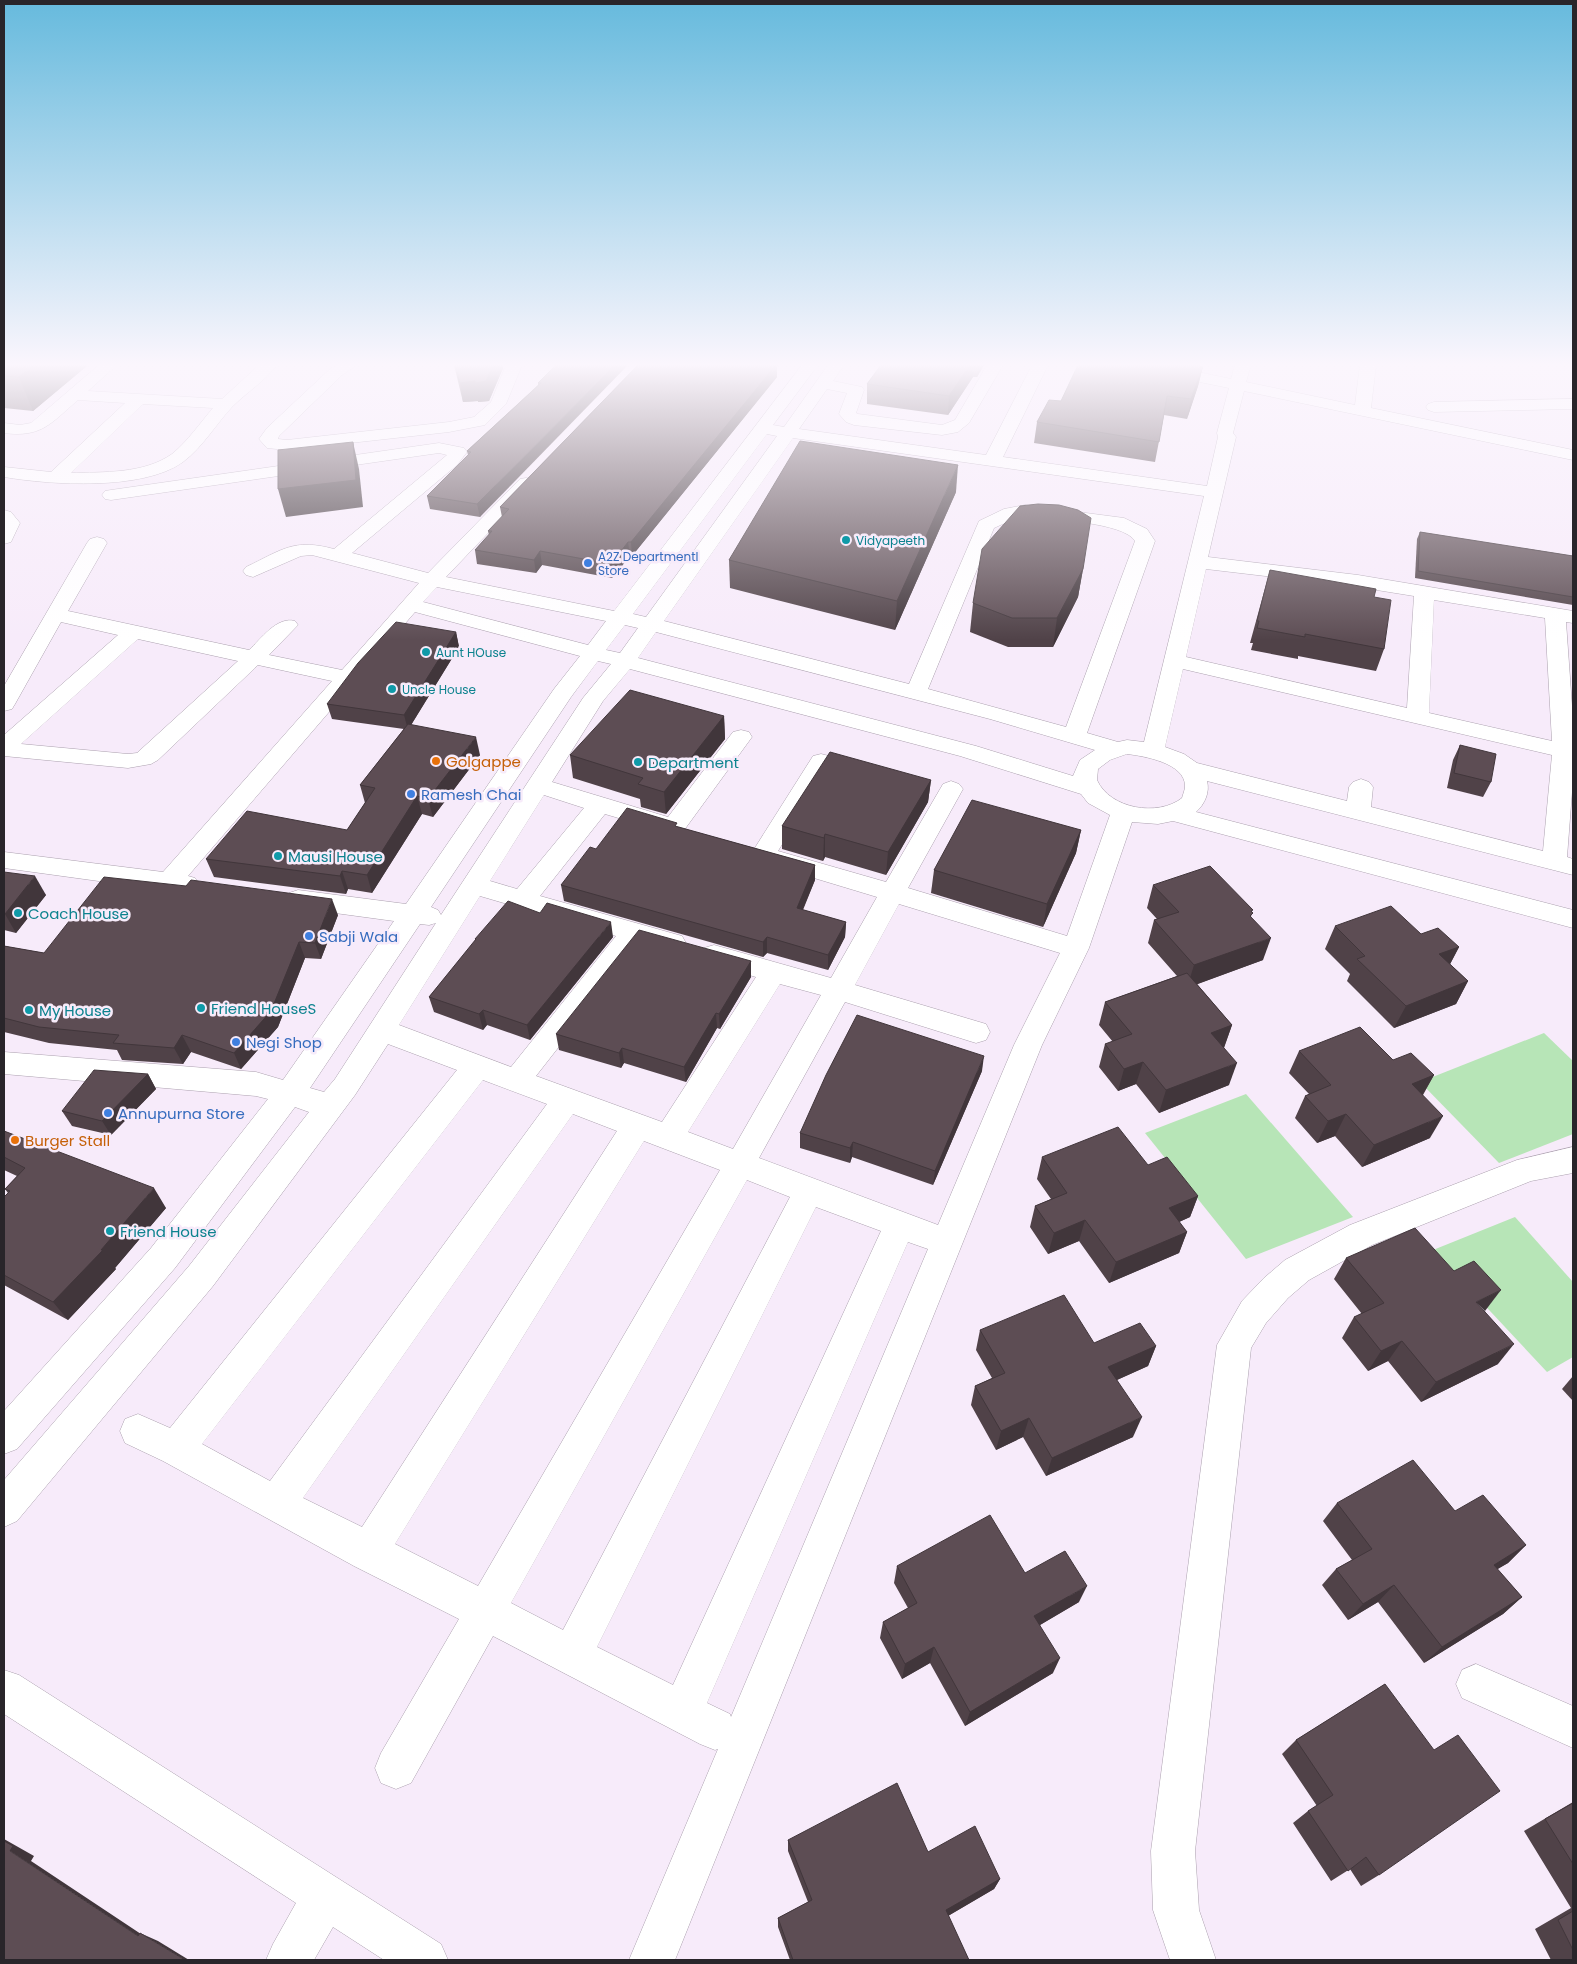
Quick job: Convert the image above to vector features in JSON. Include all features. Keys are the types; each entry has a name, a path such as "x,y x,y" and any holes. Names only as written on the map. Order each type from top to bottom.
{"street":[{"path":"54,478 77,457"},
{"path":"4,472 24,476 54,478 105,476 150,469 165,464 177,457"},
{"path":"111,495 379,457"},
{"path":"338,555 455,457"},
{"path":"4,1437 163,1258 305,1072 562,694 617,618 753,457"},
{"path":"4,1508 201,1276 345,1087 594,698 625,661 758,457"},
{"path":"955,457 1214,492"},
{"path":"992,462 995,457"},
{"path":"1153,751 1222,457"},
{"path":"169,882 432,580 537,472"},
{"path":"916,693 986,525 1011,513 1025,511 1117,522 1140,533 1145,541 1074,736"},
{"path":"4,516 11,523 4,538"},
{"path":"4,704 97,543"},
{"path":"253,571 306,548 432,580 650,624 916,693 1118,749"},
{"path":"1187,768 1564,864 1569,751 1564,616 1358,581 1198,562"},
{"path":"1418,717 1424,591"},
{"path":"410,606 968,751 1089,789 1101,801 1123,812 1152,817 1175,814 1573,919"},
{"path":"56,615 347,678"},
{"path":"4,748 128,761 143,759 150,755 288,625"},
{"path":"4,748 134,632"},
{"path":"1174,661 1569,751"},
{"path":"674,827 741,737"},
{"path":"1089,789 1086,778 1087,768 1103,753 1118,749 1140,748 1153,751 1181,762 1194,774 1198,790 1193,802 1175,814"},
{"path":"821,761 755,851 1076,948"},
{"path":"539,786 701,835"},
{"path":"1358,812 1361,787"},
{"path":"396,1768 951,789"},
{"path":"523,900 600,804"},
{"path":"652,1960 1028,1045 1076,948 1123,812"},
{"path":"4,860 208,887"},
{"path":"475,886 838,990 976,1032"},
{"path":"277,896 453,919"},
{"path":"516,1081 634,932"},
{"path":"668,1138 773,972"},
{"path":"381,1030 947,1242"},
{"path":"4,1063 256,1084 330,1106"},
{"path":"176,1449 477,1066"},
{"path":"276,1504 567,1100"},
{"path":"368,1552 637,1126"},
{"path":"1193,1960 1176,1910 1173,1852 1234,1345 1254,1312 1276,1288 1297,1270 1361,1234 1528,1169 1573,1160"},
{"path":"571,1656 809,1190"},
{"path":"138,1431 176,1449 368,1552 698,1720 900,1224"},
{"path":"1476,1684 1573,1727"},
{"path":"4,1690 425,1960"},
{"path":"288,1960 325,1896"}],"green space":[{"path":"1544,1033 1573,1061 1573,1134 1499,1163 1420,1082"},
{"path":"1246,1094 1353,1217 1246,1259 1145,1133"},
{"path":"1515,1217 1573,1282 1573,1357 1547,1372 1433,1250"}],"building":[{"path":"278,457 354,457 356,480 278,489"},
{"path":"466,457 524,457 477,504 427,496"},
{"path":"549,457 701,457 611,564 540,551 534,560 475,550 492,531 488,531 509,509 500,507"},
{"name":"Vidyapeeth","path":"791,457 903,457 958,465 897,601 729,560"},
{"path":"1038,504 1059,505 1078,510 1091,518 1083,569 1057,618 1012,618 973,603 982,549 1020,506"},
{"path":"1420,532 1573,556 1573,597 1418,571"},
{"path":"1270,570 1376,589 1374,597 1391,600 1384,649 1305,634 1305,637 1257,628 1259,621 1257,621"},
{"path":"396,622 456,632 404,715 327,704 358,663"},
{"path":"630,690 724,716 664,792 638,784 643,778 570,755"},
{"path":"408,724 476,737 428,799 417,796 367,875 342,871 340,876 206,859 247,811 347,830 375,788 360,785"},
{"path":"1460,745 1496,754 1491,782 1454,773"},
{"path":"830,752 931,780 888,852 825,834 824,838 782,826"},
{"path":"972,800 1081,830 1047,904 934,870"},
{"path":"627,808 677,823 675,826 815,865 797,908 846,922 828,955 767,937 763,942 561,885 590,847 596,849"},
{"path":"1210,866 1253,910 1250,916 1271,938 1194,965 1154,920 1179,912 1153,885"},
{"path":"4,872 35,876 5,914 4,914"},
{"path":"104,877 186,886 191,880 332,899 315,943 299,942 271,1011 234,1053 182,1035 174,1048 113,1043 119,1035 39,1027 4,1018 4,946 44,953"},
{"path":"508,901 540,913 547,903 611,922 527,1025 483,1010 479,1014 429,997"},
{"path":"1391,906 1421,934 1438,928 1459,947 1439,954 1468,981 1406,1006 1357,959 1365,956 1335,926"},
{"path":"639,930 751,961 719,1014 716,1013 684,1067 622,1048 619,1053 556,1034"},
{"path":"1187,973 1232,1025 1211,1033 1237,1063 1166,1090 1143,1062 1124,1069 1105,1044 1132,1034 1105,1002"},
{"path":"857,1015 984,1056 935,1171 853,1142 850,1148 800,1133 826,1075"},
{"path":"1360,1027 1393,1060 1411,1053 1434,1075 1412,1084 1443,1116 1374,1145 1346,1114 1328,1121 1305,1096 1331,1085 1299,1051"},
{"path":"94,1070 148,1074 102,1121 62,1111"},
{"path":"1118,1127 1148,1165 1167,1157 1198,1196 1169,1208 1187,1232 1116,1262 1085,1220 1054,1233 1035,1206 1067,1193 1042,1157"},
{"path":"4,1131 154,1188 101,1250 103,1250 53,1302 4,1275 4,1197 10,1191 5,1189 25,1168 4,1157"},
{"path":"1415,1228 1454,1271 1474,1261 1501,1290 1476,1302 1514,1344 1436,1382 1402,1341 1381,1351 1354,1317 1384,1303 1346,1258"},
{"path":"1064,1295 1094,1343 1140,1323 1156,1346 1108,1367 1142,1417 1052,1458 1029,1418 1001,1431 975,1386 1005,1373 980,1330"},
{"path":"1413,1460 1455,1511 1483,1495 1526,1545 1494,1565 1522,1597 1442,1647 1394,1585 1363,1604 1336,1569 1372,1549 1337,1503"},
{"path":"990,1515 1025,1573 1065,1551 1087,1586 1034,1616 1060,1658 970,1712 934,1647 905,1664 883,1622 917,1603 897,1566"},
{"path":"1385,1684 1434,1750 1458,1735 1500,1791 1379,1875 1366,1857 1348,1871 1308,1811 1333,1795 1296,1740"},
{"path":"897,1783 928,1852 975,1826 1000,1879 946,1910 969,1960 793,1960 778,1918 812,1900 788,1840"},
{"path":"1573,1803 1573,1864 1545,1819"},
{"path":"4,1841 13,1846 10,1851 138,1936 140,1933 185,1960 4,1960"},
{"path":"1573,1911 1573,1950 1558,1920"}],"place":[{"name":"Vidyapeeth","path":"846,540"},
{"name":"A2Z Departmentl Store","path":"588,563"},
{"name":"Aunt HOuse","path":"426,652"},
{"name":"Uncle House","path":"392,689"},
{"name":"Golgappe","path":"436,761"},
{"name":"Department","path":"638,762"},
{"name":"Ramesh Chai","path":"411,794"},
{"name":"Mausi House","path":"278,856"},
{"name":"Coach House","path":"18,913"},
{"name":"Sabji Wala","path":"309,936"},
{"name":"Friend HouseS","path":"201,1008"},
{"name":"My House","path":"29,1010"},
{"name":"Negi Shop","path":"236,1042"},
{"name":"Annupurna Store","path":"108,1113"},
{"name":"Burger Stall","path":"15,1140"},
{"name":"Friend House","path":"110,1231"}]}
